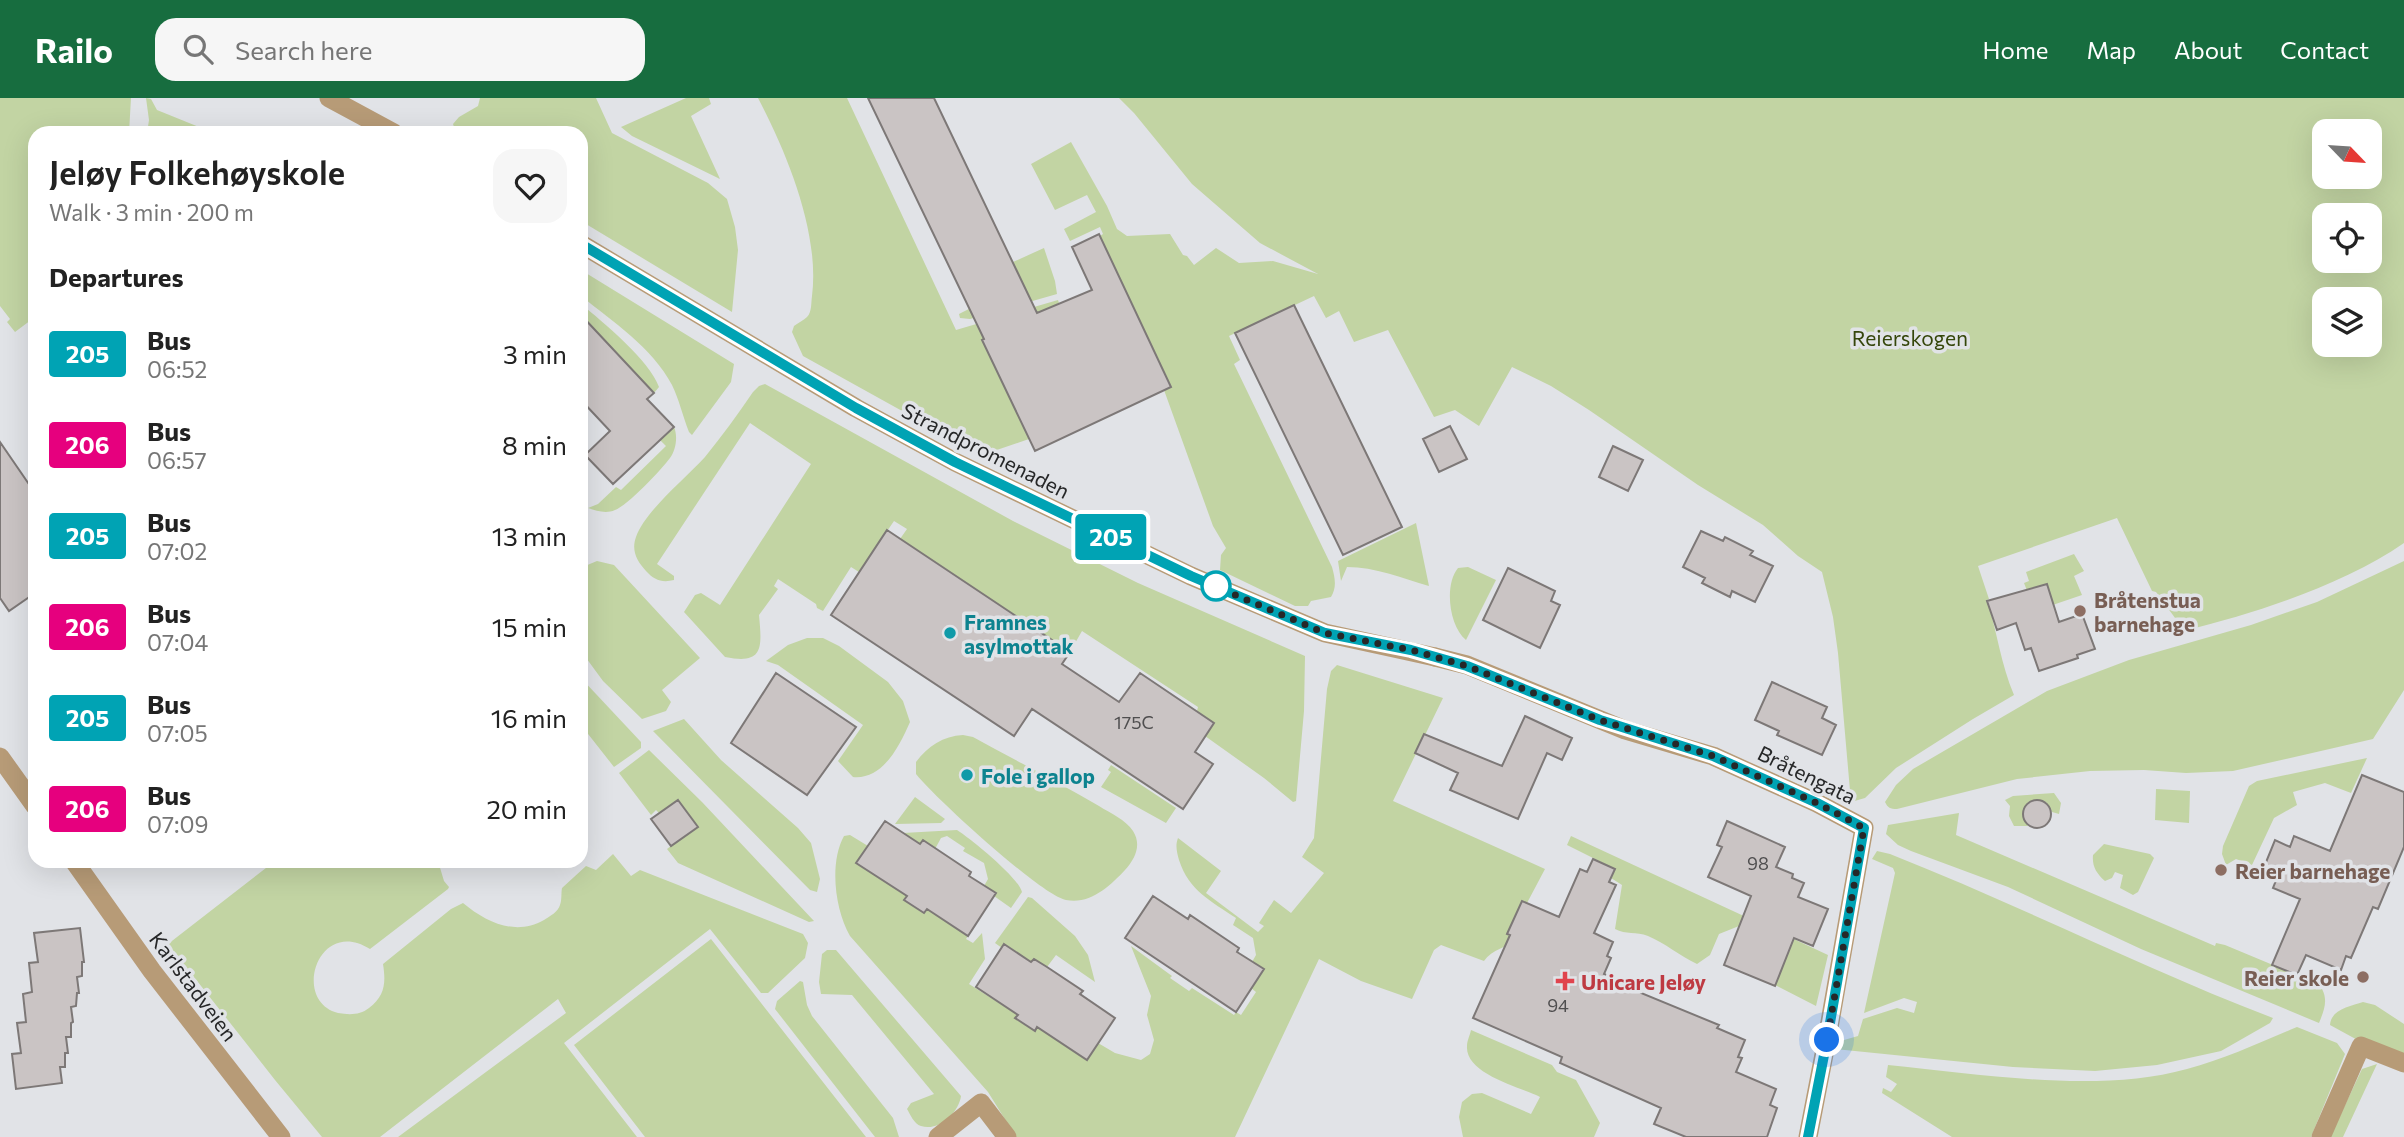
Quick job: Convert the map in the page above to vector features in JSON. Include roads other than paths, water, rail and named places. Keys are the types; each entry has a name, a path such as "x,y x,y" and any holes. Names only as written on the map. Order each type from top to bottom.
{"street":[{"path":"330,98 381,126"},
{"name":"Strandpromenaden","path":"588,248 856,408 955,462 1191,576 1325,633 1435,657"},
{"name":"Bråtengata","path":"1435,657 1467,666 1625,730 1713,756 1817,803 1864,828 1808,1137"},
{"path":"0,757 28,796"},
{"name":"Karlstadveien","path":"79,868 152,971 281,1137"},
{"path":"2321,1137 2361,1046 2404,1063"},
{"path":"939,1137 981,1103 1007,1137"}],"place":[{"name":"Bråtenstua barnehage","path":"2080,611"},
{"name":"Framnes asylmottak","path":"950,633"},
{"name":"Fole i gallop","path":"967,775"},
{"name":"Reier barnehage","path":"2221,870"},
{"name":"Reier skole","path":"2363,977"},
{"name":"Unicare Jeløy","path":"1565,981"}],"park label":[{"name":"Reierskogen","path":"1910,337"}]}
